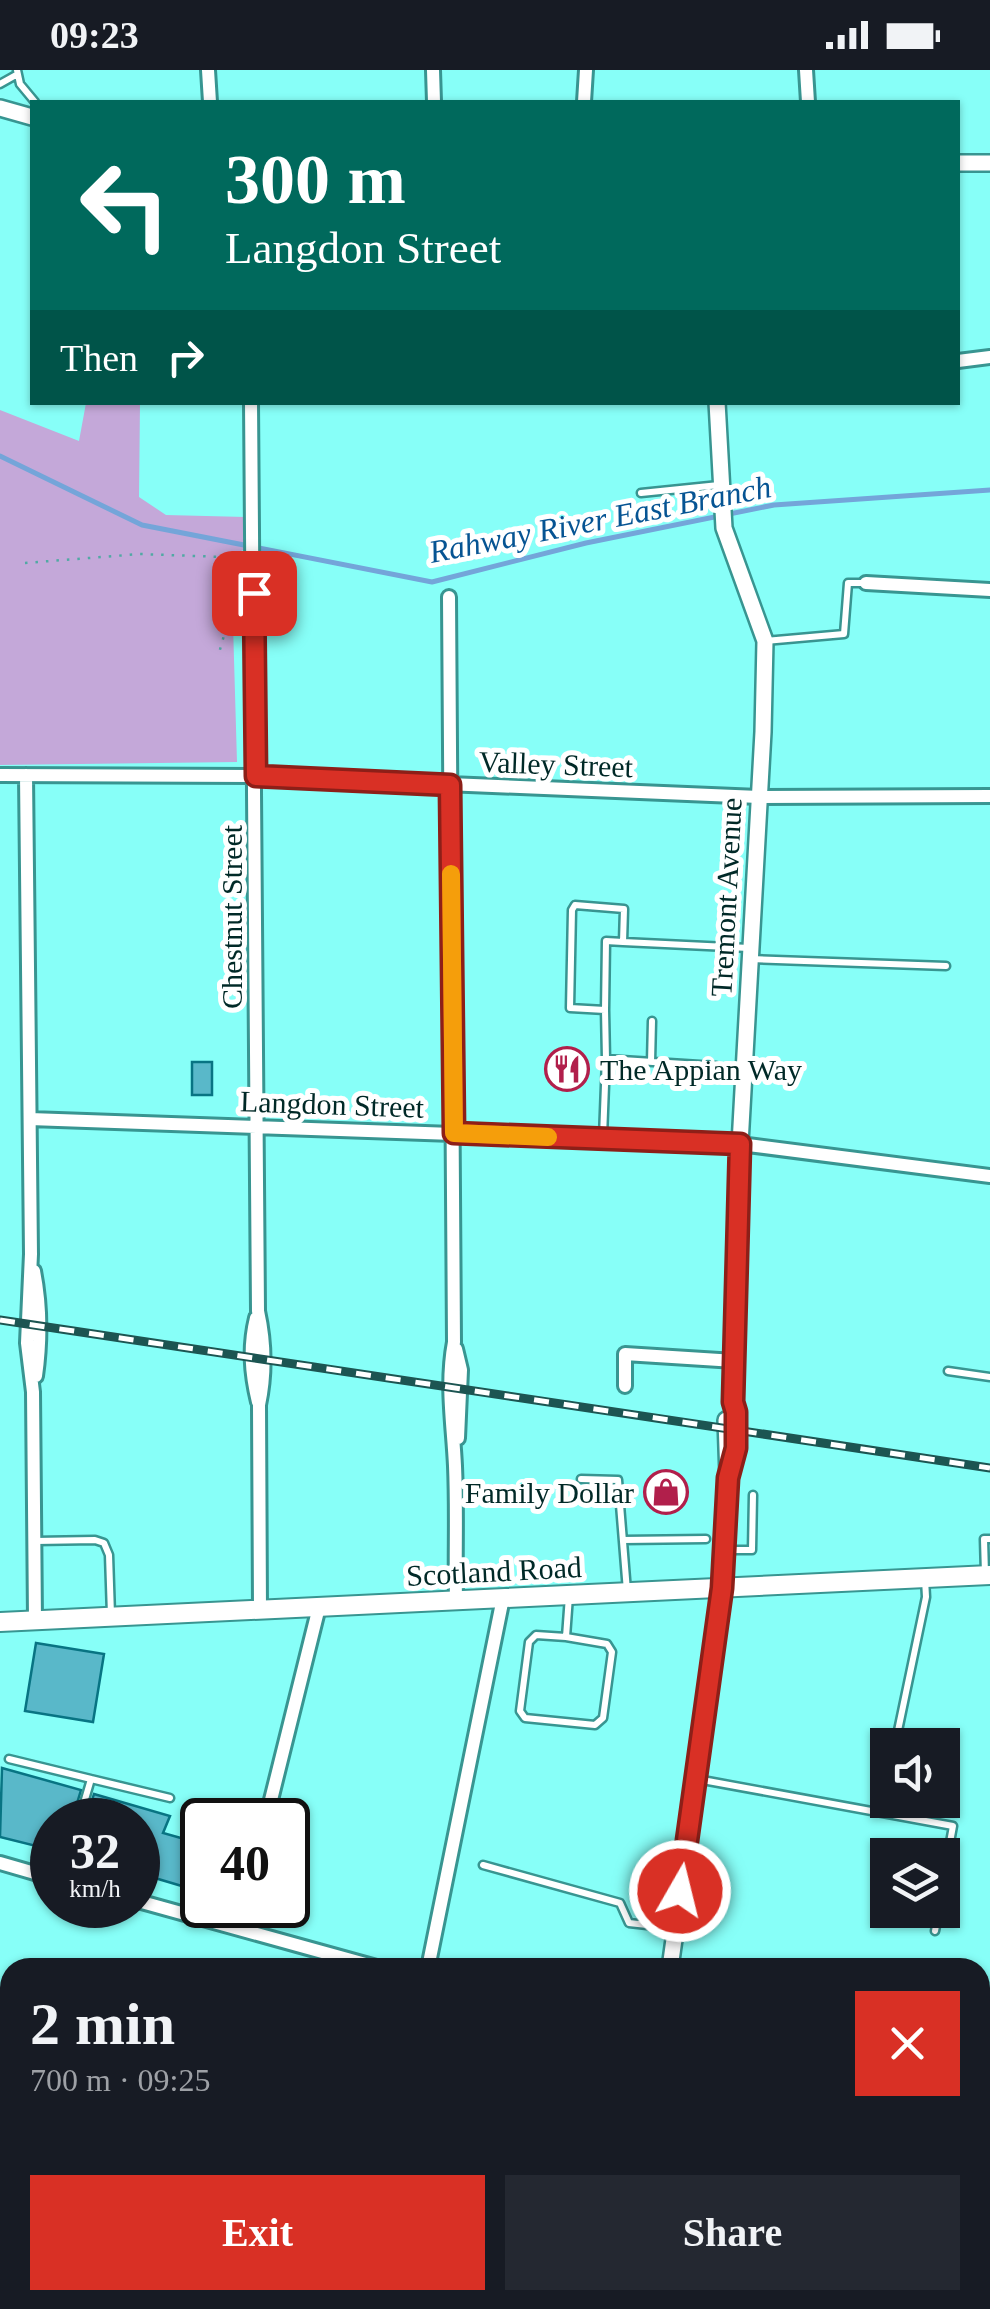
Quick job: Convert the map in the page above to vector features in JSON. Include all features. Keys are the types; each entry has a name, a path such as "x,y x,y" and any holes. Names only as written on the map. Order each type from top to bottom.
{"main road":[{"name":"Scotland Road","path":"0,1622 987,1575"}],"street":[{"path":"208,70 210,100"},
{"path":"434,70 434,100"},
{"path":"584,100 586,70"},
{"path":"806,70 808,100"},
{"path":"0,108 30,116"},
{"path":"960,163 990,163"},
{"path":"960,361 990,357"},
{"name":"Chestnut Street","path":"251,405 258,1311 264,1340 259,1405 260,1610"},
{"name":"Tremont Avenue","path":"671,1958 722,1588 728,1478 736,1448 733,1402 740,1144 765,641 724,528 716,405"},
{"path":"866,583 990,590"},
{"path":"449,597 454,1342 461,1370 455,1463 456,1600"},
{"name":"Valley Street","path":"0,775 256,776 759,797 990,796"},
{"path":"26,775 32,1254 40,1306 40,1346 33,1392 35,1620"},
{"name":"Langdon Street","path":"30,1119 740,1144 990,1176"},
{"path":"625,1386 625,1354 735,1361"},
{"path":"430,1958 503,1598"},
{"path":"272,1798 320,1607"},
{"path":"0,1863 30,1872"},
{"path":"160,1907 344,1958"}],"lane":[{"path":"0,84 16,73 34,100"},
{"path":"641,493 720,486"},
{"path":"765,641 844,634 848,582 866,583"},
{"path":"605,1010 570,1008 572,910 575,906 624,909 623,942"},
{"path":"602,1139 606,941 946,966"},
{"path":"651,1062 652,1022"},
{"path":"606,1058 716,1066"},
{"path":"948,1371 990,1377"},
{"path":"581,1478 618,1480 627,1592"},
{"path":"724,1550 752,1550 754,1495"},
{"path":"622,1540 706,1539"},
{"path":"987,1575 984,1539 990,1540"},
{"path":"34,1541 104,1543 109,1555 111,1616"},
{"path":"899,1728 926,1597 924,1578"},
{"path":"566,1637 569,1595"},
{"path":"536,1636 566,1637 607,1644 612,1652 603,1718 595,1725 525,1718 520,1711 529,1642 536,1636"},
{"path":"10,1760 170,1798"},
{"path":"85,1798 90,1779"},
{"path":"696,1779 952,1826 950,1838"},
{"path":"484,1865 620,1903 629,1923 675,1929"}],"path":[{"path":"25,564 140,554 230,560 226,588 228,625 220,653"}],"shaded area":[{"path":"86,405 140,405 139,497 166,515 246,517 245,549 231,556 237,762 0,765 0,410 79,441"}],"building":[{"path":"192,1062 212,1062 212,1095 192,1095"},
{"path":"36,1643 104,1654 93,1722 25,1711"},
{"path":"2,1768 81,1790 79,1798 30,1798 30,1844 0,1837"},
{"path":"160,1813 170,1816 163,1833 180,1838 180,1885 160,1880"}],"waterway":[{"name":"Rahway River East Branch","path":"0,456 142,525 432,582 586,543 774,505 990,490"}],"railway":[{"path":"0,1320 990,1468"}],"slow traffic":[{"path":"451,874 454,1133 548,1137"}],"place":[{"name":"The Appian Way","path":"567,1069"},
{"name":"Family Dollar","path":"666,1492"}],"route":[{"path":"254,593 256,776 450,785 454,1133 740,1144 733,1402 736,1448 728,1478 722,1588 680,1891"}]}
